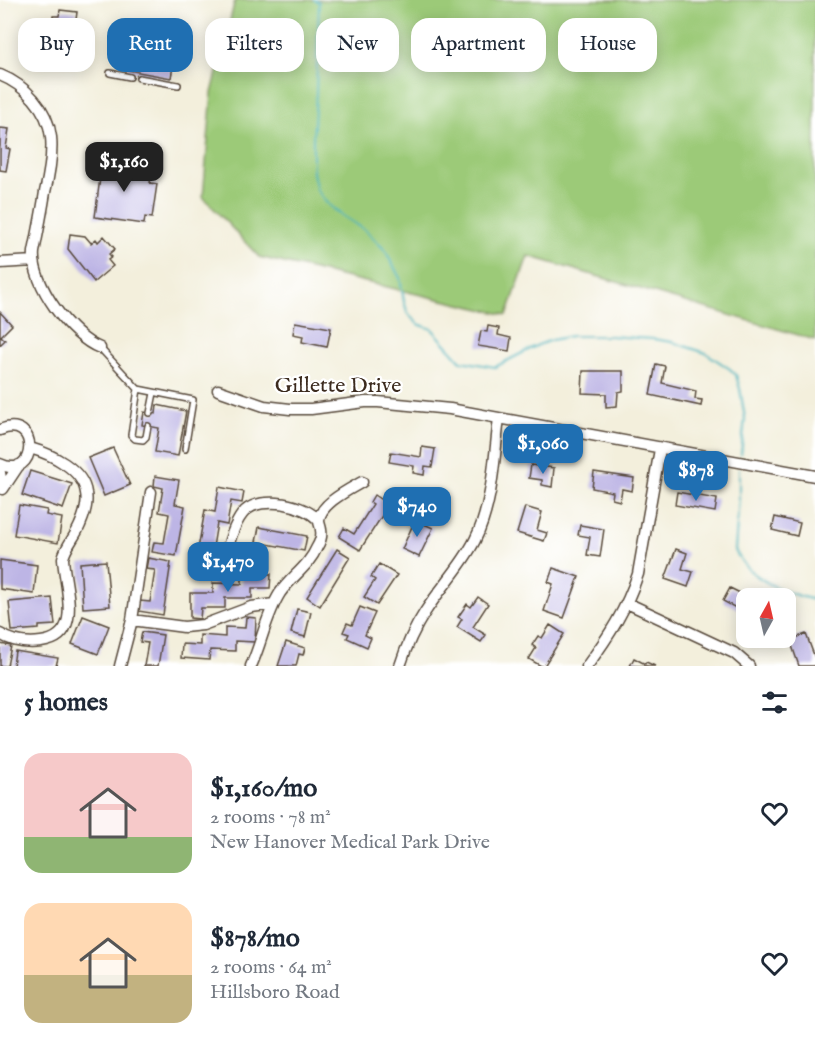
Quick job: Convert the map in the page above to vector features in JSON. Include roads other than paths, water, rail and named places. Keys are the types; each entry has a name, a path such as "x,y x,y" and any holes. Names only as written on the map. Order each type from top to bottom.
{"street":[{"path":"0,75 21,86 31,95 47,122 51,138 49,171 34,252 34,261 42,287 56,309 75,330 90,344 100,348"},
{"path":"0,263 34,261"},
{"name":"Gillette Drive","path":"218,390 274,408 311,409 378,402 450,409 815,476"},
{"path":"400,666 411,635 426,610 462,562 481,528 488,500 499,418"},
{"path":"0,430 11,427 21,430 28,438 30,448 27,458 19,465 3,489 0,501"},
{"path":"0,634 11,640 22,642 47,641 60,635 69,619 63,558 68,544 80,526 86,493 82,481 69,468 51,456 30,448"},
{"path":"587,666 619,620 638,574 660,448"},
{"path":"0,464 9,467 19,465"},
{"path":"0,473 3,489"},
{"path":"319,521 328,505 362,482"},
{"path":"120,666 132,620 151,492"},
{"path":"226,554 231,537 242,515 246,510 257,505 274,503 291,505 314,515 319,521 321,536 317,548 303,568 285,586 274,604 251,666"},
{"path":"627,603 734,653 749,666"},
{"path":"132,620 184,627 202,625 251,608 274,604"}],"lane":[{"path":"110,73 130,77"},
{"path":"139,78 178,84"},
{"path":"100,348 138,389 193,400 184,448"},
{"path":"138,389 130,435 135,439 143,440 146,437 148,426"},
{"path":"150,413 154,393"}],"waterway":[{"path":"314,0 319,2 313,139 313,173 317,190 326,202 365,230 385,250 400,278 404,302 411,317 418,324 432,329 461,361 495,367 538,345 571,336 653,339 672,342 706,353 736,375 745,418 741,454"},
{"path":"739,469 735,550 749,569 769,584 792,594 815,600"}]}
